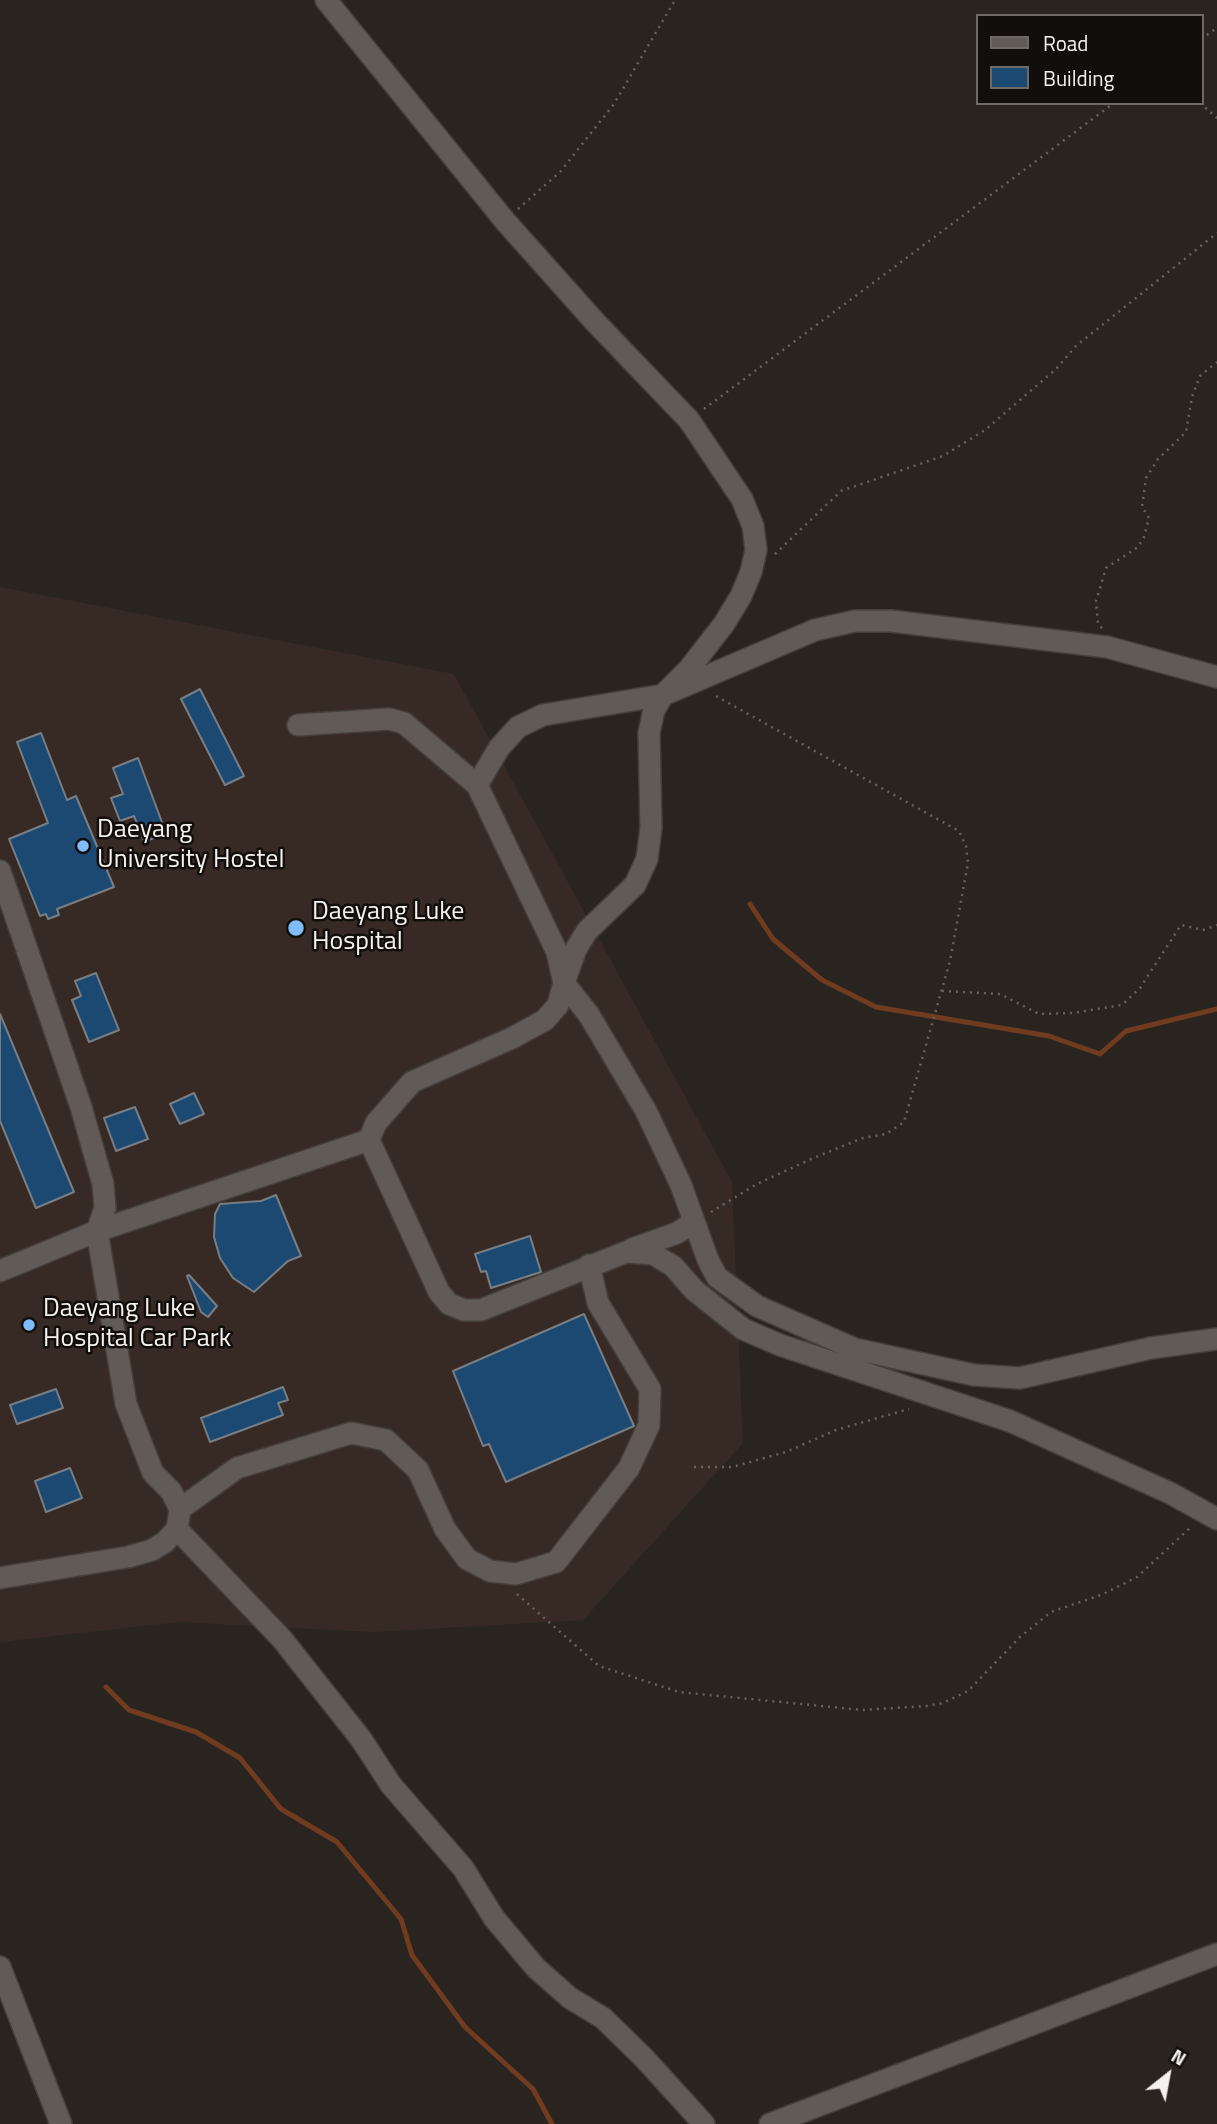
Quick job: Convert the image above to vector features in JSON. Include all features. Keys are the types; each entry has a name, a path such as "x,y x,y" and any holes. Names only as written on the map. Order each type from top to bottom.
{"street":[{"path":"326,0 505,221 689,420 746,508 753,526 755,550 751,572 724,624 690,669 663,695 654,710 649,733 651,828 648,859 635,885 587,931 576,949 558,1005 545,1020 412,1082 376,1123 369,1140 439,1292 449,1304 464,1310 481,1310 589,1265 677,1233 694,1222"},
{"path":"477,785 499,748 518,727 543,715 663,695 815,630 855,621 891,621 1095,646 1217,677"},
{"path":"298,725 389,719 404,723 477,785 557,952 564,983 589,1015 646,1111 681,1185 717,1277"},
{"path":"0,870 81,1107 103,1184 105,1208 97,1231 112,1301 126,1404 153,1473 171,1491 178,1518 282,1639 360,1739 391,1785 463,1868 494,1918 536,1968 570,1998 603,2018 704,2124"},
{"path":"0,1271 97,1231 369,1140"},
{"path":"626,1252 653,1254 673,1266 717,1277 757,1306 855,1349 974,1375 1020,1378"},
{"path":"0,1578 128,1557 152,1550 165,1542 178,1518 236,1468 351,1433 386,1440 418,1470 445,1529 467,1559 490,1571 516,1574 556,1562 629,1468 649,1425 650,1390 598,1303 589,1265"},
{"path":"673,1266 694,1290 743,1329 780,1345 1010,1421 1077,1449 1211,1515"},
{"path":"938,1397 1151,1348 1217,1339"},
{"path":"770,2124 1217,1954"},
{"path":"0,1967 61,2124"}],"path":[{"path":"505,221 561,172 614,104 675,0"},
{"path":"689,420 1111,105"},
{"path":"1202,105 1217,118"},
{"path":"751,572 777,552 841,491 943,456 985,430 1056,369 1076,346 1217,233"},
{"path":"1095,646 1102,626 1098,624 1096,601 1106,568 1138,547 1149,528 1149,518 1142,507 1146,478 1158,459 1177,444 1186,432 1192,397 1200,376 1217,362"},
{"path":"693,683 959,831 966,846 968,863 958,923 904,1122 886,1134 863,1138 757,1184 694,1222"},
{"path":"941,991 1000,994 1039,1014 1073,1013 1122,1005 1140,988 1181,925 1203,930 1217,925"},
{"path":"694,1467 732,1468 786,1452 836,1430 925,1404 938,1397"},
{"path":"490,1571 599,1667 679,1692 862,1710 927,1706 943,1703 968,1691 1020,1637 1051,1612 1101,1595 1137,1577 1211,1515"}],"shaded area":[{"name":"Daeyang Luke Hospital","path":"0,587 454,674 732,1182 743,1443 583,1620 374,1632 178,1622 0,1642"}],"building":[{"path":"200,689 244,776 225,785 181,699"},
{"path":"41,733 67,800 76,796 114,887 57,909 59,915 48,919 46,914 40,916 9,839 48,823 17,742"},
{"path":"138,758 166,833 144,842 134,816 120,821 111,798 123,794 113,768"},
{"path":"96,973 119,1030 89,1042 72,1000 81,996 75,981"},
{"path":"0,1014 74,1192 36,1208 0,1121"},
{"path":"194,1093 204,1114 180,1124 170,1104"},
{"path":"135,1107 148,1139 116,1151 104,1118"},
{"path":"276,1195 301,1256 288,1261 254,1292 233,1278 220,1258 214,1237 215,1214 220,1204 261,1201"},
{"path":"530,1236 541,1272 491,1288 486,1271 481,1272 475,1254"},
{"path":"189,1275 217,1306 208,1317 201,1312 187,1276"},
{"path":"584,1314 634,1426 506,1482 489,1444 483,1446 453,1371"},
{"path":"283,1387 288,1400 278,1403 283,1415 210,1442 201,1418"},
{"path":"56,1389 63,1408 17,1424 10,1405"},
{"path":"70,1468 82,1498 46,1512 35,1481"}],"waterway":[{"path":"750,904 773,939 822,980 876,1007 1049,1036 1100,1054 1126,1031 1217,1009"},
{"path":"106,1687 129,1710 196,1732 240,1758 281,1809 337,1842 401,1919 412,1955 465,2027 533,2089 552,2124"}],"place":[{"name":"Daeyang University Hostel","path":"83,846"},
{"name":"Daeyang Luke Hospital","path":"296,928"},
{"name":"Daeyang Luke Hospital Car Park","path":"29,1325"}]}
